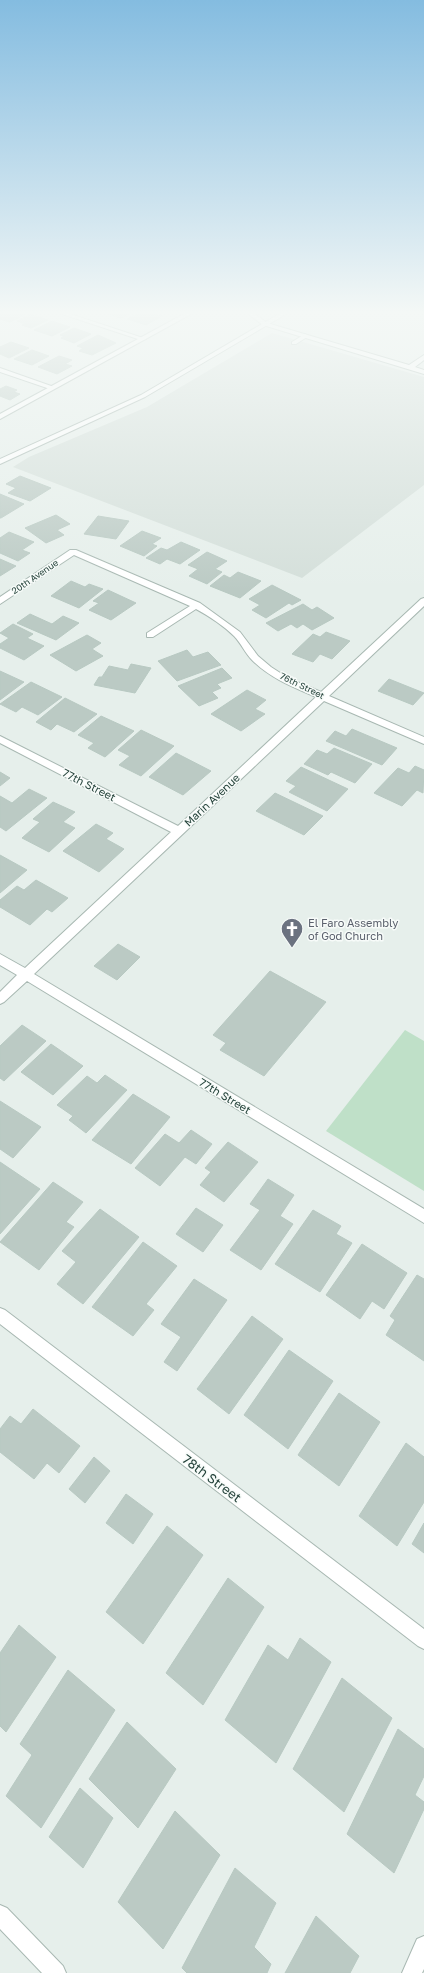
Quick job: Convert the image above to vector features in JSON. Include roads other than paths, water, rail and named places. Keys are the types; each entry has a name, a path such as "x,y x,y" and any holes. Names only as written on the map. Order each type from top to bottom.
{"street":[{"path":"0,417 20,406"},
{"path":"0,462 121,406"},
{"name":"76th Street","path":"70,554 73,552 197,606 222,621 237,634 256,658 268,669 285,680 424,741"},
{"name":"20th Avenue","path":"0,601 70,554"},
{"name":"Marin Avenue","path":"0,998 424,601"},
{"path":"150,634 197,606"},
{"name":"77th Street","path":"0,739 179,831"},
{"name":"77th Street","path":"0,959 424,1217"},
{"name":"78th Street","path":"0,1315 424,1640"},
{"path":"0,1915 56,1973"},
{"path":"412,1973 424,1946"}],"place":[{"name":"El Faro Assembly of God Church","path":"292,948"}]}
